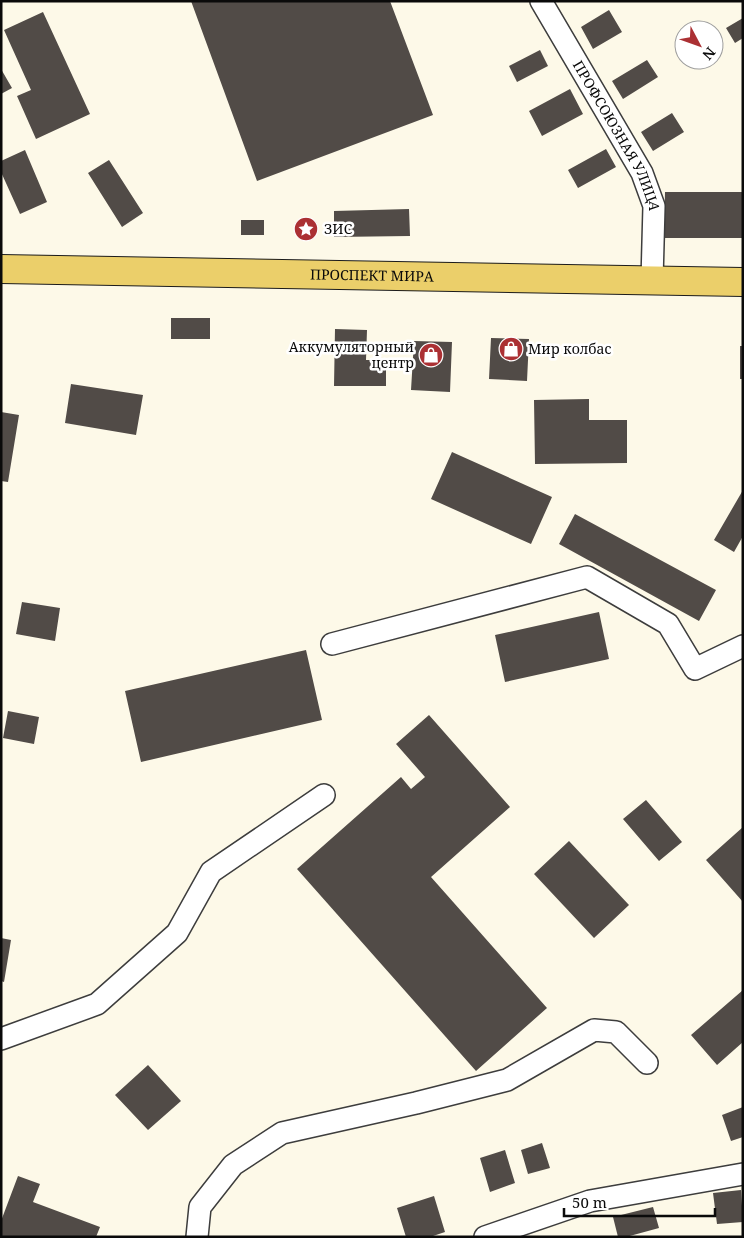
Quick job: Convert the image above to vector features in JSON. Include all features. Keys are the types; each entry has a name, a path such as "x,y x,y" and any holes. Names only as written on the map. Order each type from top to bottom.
{"main road":[{"name":"ПРОСПЕКТ МИРА","path":"1,269 743,282"}],"street":[{"name":"ПРОФСОЮЗНАЯ УЛИЦА","path":"541,1 642,173 654,206 652,280"},
{"path":"332,644 587,577 668,624 695,669 743,646"},
{"path":"1,1039 97,1004 177,933 211,872 324,795"},
{"path":"197,1237 200,1207 233,1165 282,1133 416,1104 507,1080 594,1030 616,1032 647,1063"},
{"path":"485,1237 590,1201 743,1174"}],"building":[{"path":"191,1 390,1 433,115 257,181"},
{"path":"609,10 622,32 593,49 581,27"},
{"path":"43,12 90,114 36,139 17,96 31,90 4,30"},
{"path":"743,18 743,38 735,43 726,28"},
{"path":"540,50 548,66 517,82 509,66"},
{"path":"647,60 658,77 623,99 612,81"},
{"path":"1,69 12,88 1,94"},
{"path":"570,89 583,114 542,136 529,111"},
{"path":"672,113 684,132 653,151 641,132"},
{"path":"606,149 616,167 578,188 568,170"},
{"path":"25,150 47,202 20,214 1,172 1,161"},
{"path":"109,160 143,213 122,227 88,173"},
{"path":"665,192 743,192 743,238 664,238"},
{"path":"409,209 410,236 334,237 334,211"},
{"path":"241,220 264,220 264,235 241,235"},
{"path":"171,318 210,318 210,339 171,339"},
{"path":"335,329 367,330 366,360 386,360 386,386 334,386"},
{"path":"491,338 529,339 527,381 489,379"},
{"path":"414,341 452,342 450,392 411,390"},
{"path":"740,346 743,346 743,379 740,379"},
{"path":"71,384 143,395 136,435 65,423"},
{"path":"589,399 589,420 627,420 627,463 535,464 534,400"},
{"path":"1,412 19,415 8,482 1,481"},
{"path":"452,452 552,497 531,544 431,499"},
{"path":"743,490 743,536 734,552 714,540"},
{"path":"575,514 716,590 699,621 559,544"},
{"path":"22,602 60,608 55,641 16,634"},
{"path":"599,612 609,659 505,682 495,635"},
{"path":"306,650 322,720 141,762 125,691"},
{"path":"8,711 39,717 34,744 3,738"},
{"path":"429,715 510,807 431,877 547,1008 476,1071 297,869 401,777 411,789 425,777 396,744"},
{"path":"646,800 682,842 659,861 623,819"},
{"path":"743,827 743,902 706,860"},
{"path":"569,841 629,905 594,938 534,874"},
{"path":"1,938 11,940 4,982 1,981"},
{"path":"743,990 743,1042 717,1065 691,1035"},
{"path":"148,1065 181,1101 148,1130 115,1095"},
{"path":"743,1107 743,1137 731,1141 722,1115"},
{"path":"542,1143 550,1168 528,1174 521,1150"},
{"path":"505,1150 515,1183 490,1192 480,1158"},
{"path":"18,1176 40,1184 33,1202 100,1227 96,1237 1,1237 1,1221"},
{"path":"741,1190 743,1222 717,1224 713,1193"},
{"path":"434,1196 445,1232 430,1237 406,1237 397,1208"},
{"path":"653,1207 659,1228 626,1237 618,1237 613,1217"}],"place":[{"name":"ЗИС","path":"306,229"},
{"name":"Мир колбас","path":"511,349"},
{"name":"Аккумуляторный центр","path":"431,355"}]}
